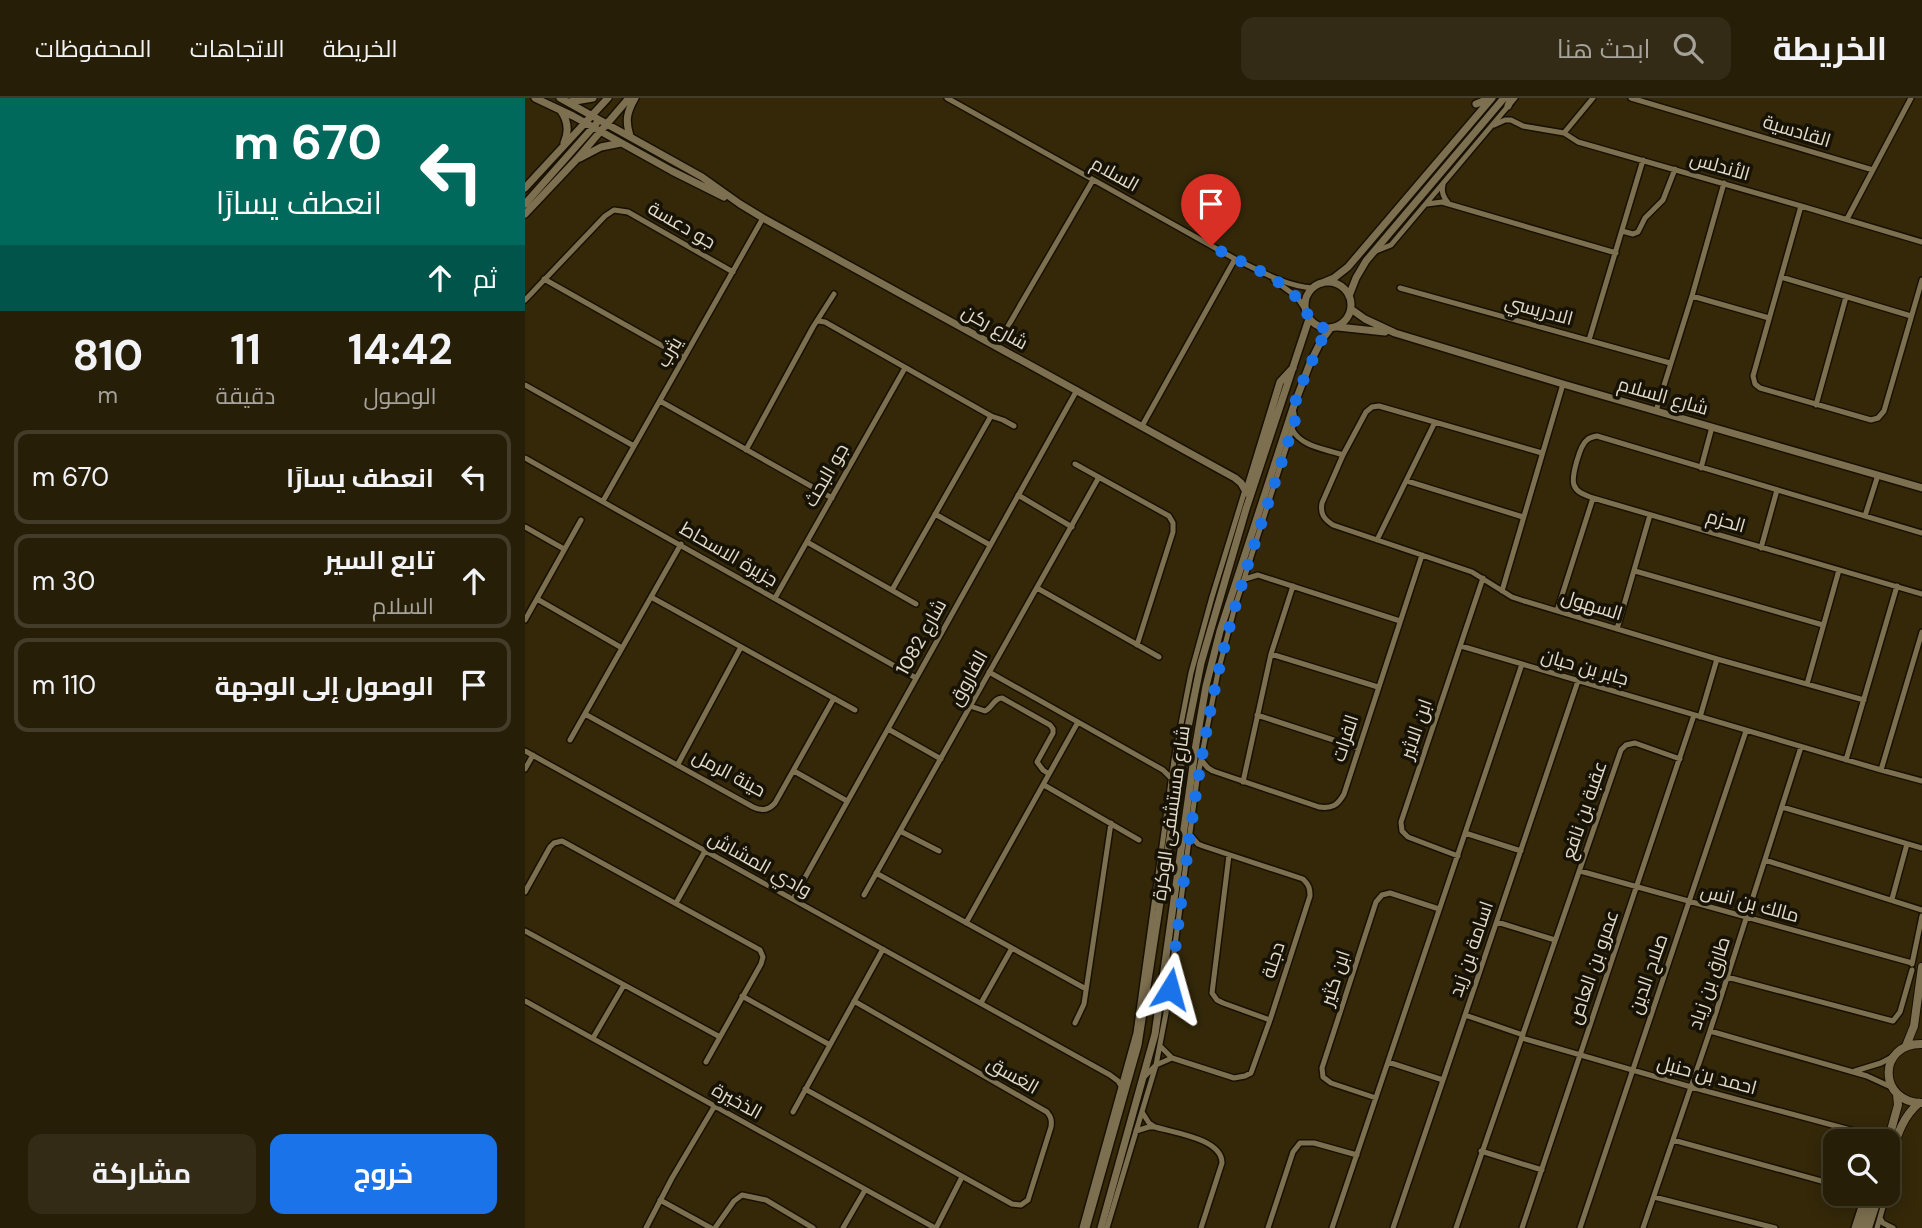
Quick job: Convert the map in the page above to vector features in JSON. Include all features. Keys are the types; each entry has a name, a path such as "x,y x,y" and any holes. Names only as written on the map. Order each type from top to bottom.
{"main road":[{"path":"1890,1129 1898,1105 1888,1076 1889,1065 1894,1056 1906,1046 1914,1026 1922,967"},
{"path":"1906,1046 1922,1044"},
{"path":"1894,1091 1911,1102 1921,1103"},
{"path":"1900,1130 1909,1111 1921,1103"},
{"path":"1860,1228 1867,1206"},
{"path":"1868,1228 1876,1206"}],"street":[{"path":"564,100 593,98"},
{"path":"525,188 608,98"},
{"path":"525,204 629,98"},
{"path":"630,136 627,111 635,98"},
{"name":"السلام","path":"947,98 1235,259 1268,276 1301,287 1313,288"},
{"path":"1476,104 1492,98"},
{"path":"1322,283 1341,286 1349,296 1351,309 1347,320 1333,328 1318,327 1309,319 1305,301 1313,288 1322,283 1334,278 1348,267 1492,98"},
{"path":"1564,133 1593,98"},
{"name":"القادسية","path":"1631,98 1873,170"},
{"path":"1847,219 1911,98"},
{"name":"شارع ركن","path":"531,99 558,108 681,176 740,204"},
{"name":"شارع ركن","path":"564,100 702,177 763,218 1235,478 1245,490"},
{"path":"1349,296 1356,278 1373,252 1509,100"},
{"path":"1493,125 1499,121 1511,120 1509,100"},
{"path":"1373,252 1391,245 1493,125 1509,100"},
{"path":"558,108 568,131 562,147"},
{"path":"525,214 576,160 597,130 592,115"},
{"name":"الأندلس","path":"1511,120 1523,126 1564,133 1578,142 1922,242"},
{"path":"576,160 601,147 622,143"},
{"path":"1589,340 1643,160"},
{"path":"1622,232 1638,232 1645,218 1663,201 1675,169"},
{"path":"997,345 1093,180"},
{"path":"1443,183 1442,191 1449,204"},
{"path":"1655,411 1692,296 1724,183"},
{"path":"1427,204 1442,202 1616,253"},
{"path":"1801,206 1753,376 1755,384 1760,388 1871,420 1878,418 1884,411 1922,280"},
{"name":"جو دعسة","path":"525,300 605,216 614,210 628,212 733,272"},
{"name":"يثرب","path":"603,501 763,218"},
{"path":"1142,426 1235,259"},
{"name":"السلام","path":"1268,276 1297,298 1305,309"},
{"path":"1781,277 1912,316"},
{"path":"544,279 684,358"},
{"name":"الادريسي","path":"1400,288 1670,362"},
{"path":"746,450 834,294"},
{"path":"1692,296 1769,318"},
{"path":"1816,405 1846,297"},
{"name":"شارع السلام","path":"1351,309 1372,323 1395,333 1922,488"},
{"name":"شارع مستشفى الوكرة","path":"1084,1228 1135,1060 1193,695 1246,509 1309,319"},
{"path":"818,321 825,322 991,416 1014,426"},
{"name":"شارع السلام","path":"1333,328 1395,333"},
{"name":"شارع مستشفى الوكرة","path":"1101,1228 1155,1034 1196,744 1206,686 1220,631 1293,408 1321,341 1333,328"},
{"name":"جو البحث","path":"775,598 905,368"},
{"name":"شارع مستشفى الوكرة","path":"1084,1228 1136,1033 1174,760 1199,639 1280,382 1293,368"},
{"path":"1501,591 1563,384"},
{"path":"525,385 634,446"},
{"name":"شارع 1082","path":"793,899 1077,390"},
{"path":"660,401 832,498"},
{"path":"1292,429 1296,437 1304,442 1343,455 1366,412 1379,406 1542,453"},
{"name":"شارع مستشفى الوكرة","path":"1107,1228 1160,1046 1197,780 1218,672 1234,610 1295,420 1293,408"},
{"path":"892,590 991,416"},
{"path":"1377,540 1435,422"},
{"path":"696,431 700,424"},
{"path":"1701,468 1712,427"},
{"path":"1557,611 1593,498 1581,494 1574,486 1573,477 1583,444 1588,438 1597,436 1922,533"},
{"path":"1286,448 1294,443 1304,442"},
{"name":"السهول","path":"1343,455 1320,510 1322,516 1333,525 1472,572 1512,597 1864,700"},
{"name":"جزيرة الاسحاط","path":"525,458 916,678"},
{"path":"1075,464 1169,516 1174,523 1137,645"},
{"path":"1235,478 1243,478 1250,473"},
{"path":"1865,516 1878,475"},
{"name":"الفاروق","path":"864,895 1100,477"},
{"path":"1407,481 1523,517"},
{"name":"شارع مستشفى الوكرة","path":"1245,490 1246,509"},
{"path":"1761,548 1777,490"},
{"path":"1018,495 1072,527"},
{"name":"الحزم","path":"1593,498 1922,594"},
{"path":"935,514 990,545"},
{"path":"1617,629 1650,515"},
{"path":"525,620 581,520"},
{"path":"525,527 564,549"},
{"path":"807,542 916,604"},
{"path":"570,740 681,544"},
{"name":"الفرات","path":"1196,744 1204,765 1213,771 1319,807 1334,806 1344,794 1422,555"},
{"path":"1249,563 1264,577"},
{"path":"1807,684 1839,570"},
{"path":"1635,571 1823,625"},
{"path":"1234,587 1244,579 1258,575 1400,621"},
{"name":"ابن الاثير","path":"1458,856 1408,837 1402,831 1401,822 1483,578"},
{"path":"1243,782 1271,654 1293,586"},
{"path":"1846,760 1897,586"},
{"path":"1037,588 1159,657"},
{"path":"651,597 855,710"},
{"path":"537,599 622,648"},
{"path":"1881,771 1922,632"},
{"name":"جابر بن حيان","path":"1461,646 1922,781"},
{"name":"حينة الرمل","path":"741,647 678,764 753,807 761,810 775,803 834,698"},
{"path":"1271,654 1378,687"},
{"path":"1697,716 1717,659"},
{"path":"1332,1228 1522,664"},
{"path":"989,673 1164,770 1171,780"},
{"name":"اسامة بن زيد","path":"1393,1228 1578,681"},
{"path":"971,706 985,711 1002,698 1050,725 1053,733 1038,762 1049,774"},
{"path":"585,714 678,764"},
{"path":"1257,715 1358,748"},
{"name":"عمرو بن العاص","path":"1522,1228 1636,887 1697,716"},
{"path":"966,923 1079,722"},
{"path":"888,729 941,759"},
{"name":"صلاح الدين","path":"1580,1228 1746,731"},
{"name":"عقبة بن نافع","path":"1456,1228 1621,750 1626,745 1635,743 1680,759"},
{"path":"1158,767 1170,765 1184,747"},
{"name":"طارق بن زياد","path":"1643,1228 1710,1031 1801,747"},
{"name":"وادي المشاش","path":"525,751 1110,1075 1121,1087"},
{"path":"525,769 533,755"},
{"name":"حينة الرمل","path":"794,771 847,801"},
{"path":"1197,780 1213,771"},
{"path":"1044,785 1139,840"},
{"path":"1782,807 1922,848"},
{"path":"1075,1023 1084,1004 1111,823"},
{"path":"900,831 939,852"},
{"path":"1465,833 1521,851"},
{"name":"دجلة","path":"1155,1034 1160,1046 1172,1058 1234,1078 1251,1073 1310,896 1308,884 1296,876 1203,846 1190,835"},
{"path":"525,892 550,847 562,841 760,950 763,957 761,964 706,1062"},
{"path":"1892,899 1907,844"},
{"path":"1188,855 1203,846"},
{"path":"676,903 705,851"},
{"path":"1229,855 1212,993 1223,1003 1270,1020"},
{"path":"1765,860 1922,910"},
{"name":"مالك بن انس","path":"1580,871 1912,963"},
{"path":"876,873 1086,989"},
{"path":"525,875 532,879"},
{"name":"ابن كثير","path":"1376,1098 1331,1083 1323,1077 1322,1068 1376,902 1382,895 1390,893 1439,909"},
{"path":"1918,992 1913,981 1912,963 1922,916"},
{"path":"1497,922 1555,940"},
{"path":"525,932 720,1037"},
{"path":"981,1003 1012,948"},
{"path":"793,1112 883,949"},
{"path":"1727,977 1893,1021 1900,1012 1912,970"},
{"path":"593,1038 624,985"},
{"path":"743,996 830,1045"},
{"name":"الذخيرة","path":"525,1001 935,1228"},
{"name":"الغسق","path":"805,1089 1012,1204 1025,1204 1031,1195 1051,1127 1052,1119 1047,1112 854,1001"},
{"name":"احمد بن حنبل","path":"1465,1016 1580,1056 1852,1129"},
{"path":"1710,1031 1853,1072 1894,1091"},
{"path":"1853,1072 1894,1056"},
{"path":"1144,1077 1156,1065 1172,1058"},
{"path":"1110,1075 1121,1073 1135,1060"},
{"path":"1388,1062 1443,1080"},
{"path":"1121,1087 1123,1104"},
{"path":"646,1228 714,1107"},
{"path":"1142,1111 1149,1123 1156,1128"},
{"path":"1136,1131 1156,1128 1209,1144 1221,1155 1221,1163 1201,1228"},
{"path":"1673,1140 1823,1181"},
{"path":"1268,1228 1293,1152 1300,1143 1314,1143 1357,1155"},
{"path":"1481,1151 1542,1170"},
{"path":"935,1228 962,1177"},
{"path":"843,1228 865,1190"},
{"path":"660,1200 713,1228 734,1201 743,1195 766,1200 813,1228"},
{"path":"1654,1198 1775,1228"},
{"path":"1854,1228 1861,1206"},
{"path":"1883,1206 1880,1218 1885,1228"},
{"path":"1880,1218 1885,1228"},
{"path":"1110,1219 1116,1227"}],"route":[{"path":"1170,989 1197,780 1218,672 1234,610 1295,420 1293,408 1310,363 1330,329 1314,324 1297,298 1286,288 1211,246"}]}
